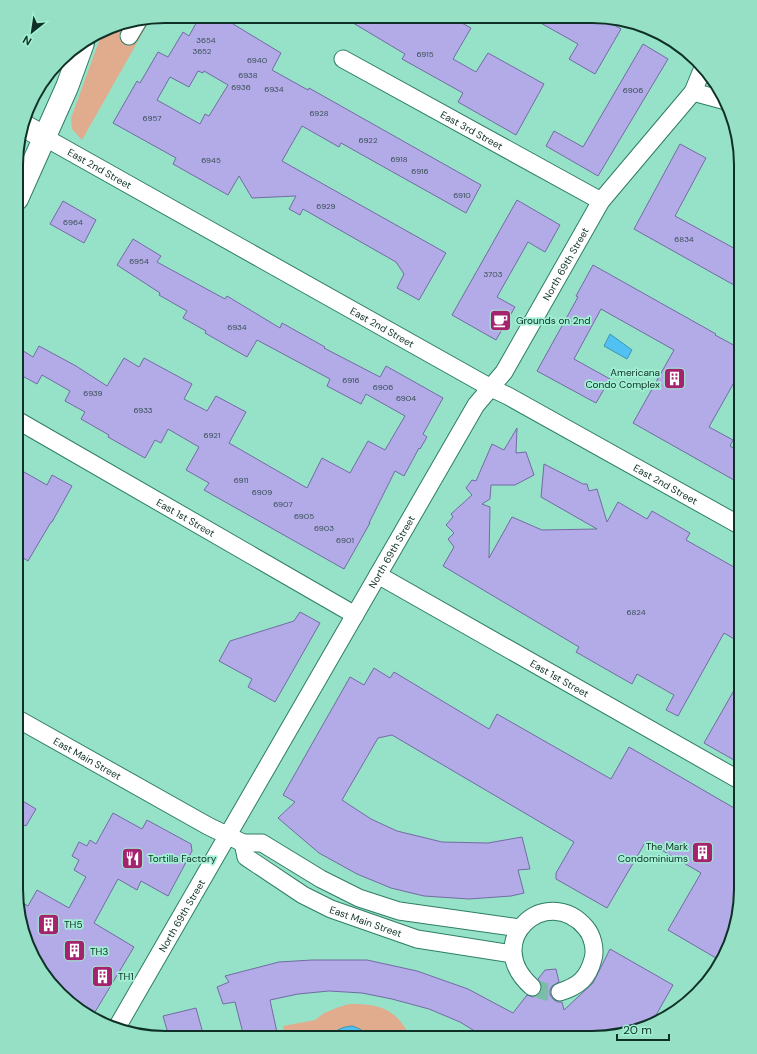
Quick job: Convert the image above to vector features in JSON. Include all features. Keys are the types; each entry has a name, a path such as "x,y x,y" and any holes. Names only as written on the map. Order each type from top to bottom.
{"main road":[{"path":"23,185 67,87 80,51"},
{"name":"East 2nd Street","path":"28,128 44,137"}],"street":[{"path":"129,36 135,27"},
{"name":"East 3rd Street","path":"343,59 601,201"},
{"name":"North 69th Street","path":"119,1023 476,405 504,372 601,201 693,92 701,73"},
{"path":"693,92 717,99"},
{"name":"East 2nd Street","path":"44,137 490,388 508,396 734,522"},
{"name":"East 1st Street","path":"23,423 355,615"},
{"name":"East 1st Street","path":"378,575 734,777"},
{"name":"East Main Street","path":"23,722 227,836 243,843 262,843 321,879 360,898 392,909 520,928"},
{"name":"East Main Street","path":"243,843 246,857 303,895 331,909 417,939 513,954"},
{"path":"532,987 522,978 516,967 513,954 514,940 520,928 530,918 542,912 555,911 568,914 580,920 588,931 593,943 594,956 590,969 582,980 572,988 560,992"}],"shaded area":[{"path":"148,24 82,140 72,129 71,118 100,39 128,28"},
{"path":"349,1004 360,1004 378,1007 393,1014 407,1031 284,1031 283,1026 315,1020 324,1013"}],"water":[{"path":"610,334 632,350 627,359 604,346"},
{"path":"352,1026 362,1031 337,1031"}],"building":[{"path":"196,23 234,23 281,53 272,70 308,90 309,88 481,185 466,213 341,143 339,147 302,126 282,161 446,253 419,300 397,288 404,274 396,262 303,209 300,215 289,209 296,196 252,198 239,176 228,195 173,164 176,158 113,123 137,81 140,83 158,52 168,57 183,32 189,36","holes":["198,71 203,73 204,71 228,85 209,116 205,114 200,124 157,100 170,77 189,87"]},
{"path":"353,23 462,23 471,28 453,59 476,72 488,53 544,84 516,135 458,102 463,93 402,59 405,54"},
{"path":"541,23 601,23 614,25 621,29 595,74 569,59 578,44"},
{"path":"643,44 668,59 598,176 546,146 554,131 583,147"},
{"path":"680,144 706,158 675,216 734,248 734,285 634,229"},
{"path":"517,200 560,225 545,252 528,242 497,297 515,307 496,340 452,315"},
{"path":"63,201 96,220 84,243 50,224"},
{"path":"133,239 161,256 157,262 225,299 227,296 280,328 282,323 325,347 324,348 380,377 386,366 443,398 423,434 427,437 420,449 419,448 404,476 395,471 370,523 344,569 204,490 209,483 186,470 199,447 168,429 161,443 155,440 145,458 108,437 109,435 81,419 85,412 65,401 70,391 42,375 37,384 23,376 23,351 33,357 39,346 76,366 107,386 124,358 139,367 144,358 192,384 184,399 207,411 216,396 246,412 229,443 307,488 322,458 350,473 368,441 385,450 405,416 366,394 361,404 327,386 330,379 257,340 247,357 205,333 206,331 183,318 187,311 159,295 160,293 117,265"},
{"path":"593,265 734,345 734,383 709,427 733,440 730,446 734,448 734,480 633,423 674,350 601,309 574,359 610,379 596,403 537,371 578,297 576,296"},
{"path":"517,428 516,453 526,452 534,475 515,485 491,485 490,499 482,504 490,507 489,558 512,517 542,530 597,529 541,497 544,464 583,484 587,484 589,491 597,489 607,522 618,502 647,519 652,511 690,533 686,540 734,567 734,639 724,633 678,716 666,710 674,695 637,674 632,684 576,652 579,647 443,566 454,547 448,539 454,533 446,525 453,517 451,514 472,495 466,488 472,480 476,481 492,444 504,450"},
{"path":"23,471 47,485 52,475 72,486 28,561 23,558"},
{"path":"300,612 320,623 275,702 248,687 252,679 219,661 230,641 294,621"},
{"path":"374,668 390,678 394,672 489,729 497,714 611,779 629,747 734,808 733,907 726,935 716,958 668,930 701,873 646,841 607,908 556,879 556,873 574,842 392,735 378,738 342,800 371,819 397,831 442,842 488,843 522,837 530,869 518,870 524,893 511,896 469,899 424,896 391,888 357,874 319,853 278,818 295,802 283,795 350,677 364,685"},
{"path":"734,690 734,760 704,743"},
{"path":"23,801 36,809 26,826 23,824"},
{"path":"113,813 142,829 147,820 191,844 192,851 168,896 141,881 137,890 118,879 94,923 134,947 95,1012 71,996 58,983 47,968 31,935 24,904 28,906 37,890 69,908 86,877 74,870 79,860 72,856 79,842 87,846 90,840 96,844"},
{"path":"610,949 673,985 656,1016 629,1026 601,1031 475,1031 460,1022 429,1009 362,993 329,991 298,994 270,1000 277,1031 242,1031 235,1002 223,1004 217,987 229,982 225,976 279,962 312,960 367,960 417,971 468,989 513,1013 527,995 533,997 539,994 542,986 538,979 545,970 556,969 559,982 552,986 550,995 554,1000 562,1002 564,1010 593,983"},
{"path":"196,1008 202,1031 167,1031 163,1016"}],"tunnel":[{"path":"532,987 546,992 560,992"}],"place":[{"name":"Grounds on 2nd","path":"501,320"},
{"name":"Americana Condo Complex","path":"675,378"},
{"name":"The Mark Condominiums","path":"703,852"},
{"name":"Tortilla Factory","path":"132,858"},
{"name":"TH5","path":"48,924"},
{"name":"TH3","path":"74,951"},
{"name":"TH1","path":"103,976"}]}
